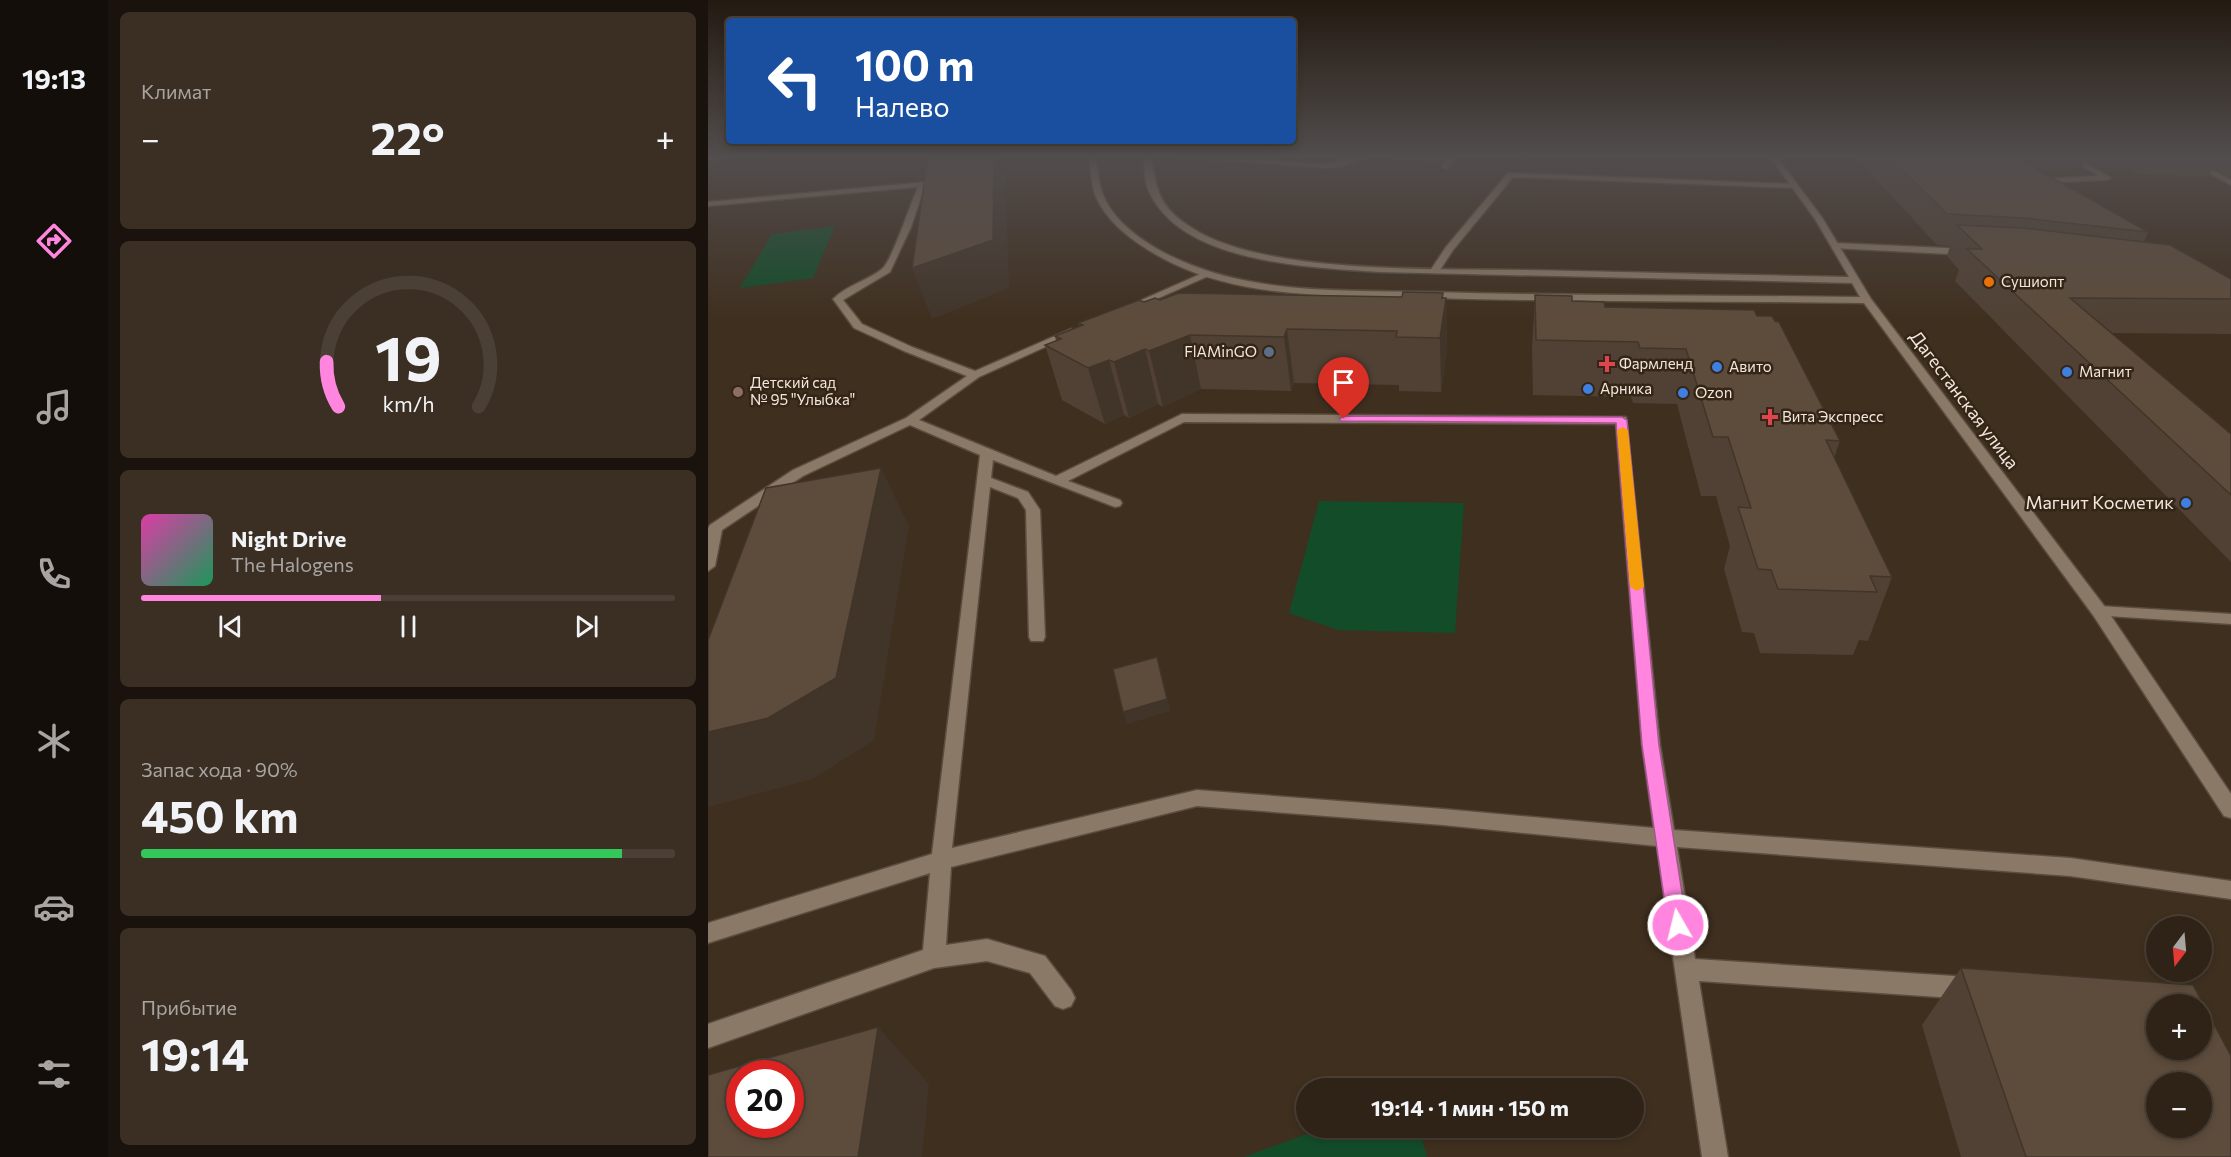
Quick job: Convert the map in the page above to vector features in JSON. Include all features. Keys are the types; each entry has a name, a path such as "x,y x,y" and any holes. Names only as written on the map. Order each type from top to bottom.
{"street":[{"path":"912,211 887,270 838,299 858,326 908,349 975,375"},
{"path":"1110,211 1127,232 1179,263 1208,274 1264,285 1339,291 1455,295 1867,300"},
{"path":"1167,211 1204,239 1248,253 1312,264 1435,271 1853,279"},
{"path":"1435,271 1449,249 1481,211"},
{"name":"Дагестанская улица","path":"1812,211 1836,246 1867,300 2099,611 2231,810"},
{"path":"1836,246 1977,252"},
{"path":"1112,315 1208,274"},
{"path":"708,566 715,528 798,473 910,421 975,375 1091,324"},
{"path":"1057,480 1182,418 1622,420 1651,745 1715,1157"},
{"path":"910,421 1115,503"},
{"path":"934,957 941,860 987,453"},
{"path":"984,480 1023,495 1033,510 1036,637"},
{"path":"2099,611 2231,619"},
{"path":"708,933 941,860 1197,798 1443,817 1665,838 2070,867 2231,890"},
{"path":"708,1036 934,957 987,950 1037,964 1063,998"},
{"path":"1684,969 1985,990"}],"green space":[{"path":"835,226 813,278 740,288 772,234"},
{"path":"1319,501 1464,503 1455,633 1338,630 1289,613"},
{"path":"1296,1138 1422,1138 1427,1157 1244,1157"}],"building":[{"path":"920,211 993,211 993,240 912,268"},
{"path":"1944,211 2111,211 2148,232 2024,218 1947,214"},
{"path":"1957,225 2024,228 2170,245 2231,279 2231,299 2070,298 2231,434 2231,495 1967,249 1982,249"},
{"path":"1403,292 1443,293 1442,298 1446,298 1440,338 1396,337 1397,331 1287,329 1284,337 1190,335 1149,351 1145,349 1114,362 1109,360 1088,368 1045,345 1061,339 1055,336 1083,325 1078,323 1139,300 1144,302 1155,298 1160,300 1179,293 1402,297"},
{"path":"1535,295 1572,296 1572,301 1604,302 1605,307 1754,310 1757,316 1772,316 1775,321 1779,322 1840,441 1826,440 1892,577 1870,576 1877,592 1778,589 1771,570 1758,569 1738,507 1751,508 1728,437 1713,437 1686,349 1640,348 1638,342 1536,340"},
{"path":"881,468 836,678 768,718 708,732 708,640 766,488"},
{"path":"1157,657 1167,699 1123,712 1113,669"},
{"path":"1961,968 2193,985 2198,994 2146,994 2146,1060 2212,1060 2212,1020 2231,1056 2231,1157 2026,1157"},
{"path":"878,1027 858,1157 708,1157 708,1075 726,1070 726,1138 804,1138 804,1060 761,1060"}],"slow traffic":[{"path":"1623,430 1637,587"}],"place":[{"name":"Сушиопт","path":"1989,282"},
{"name":"FlAMinGO","path":"1269,352"},
{"name":"Фармленд","path":"1607,364"},
{"name":"Авито","path":"1717,367"},
{"name":"Магнит","path":"2067,372"},
{"name":"Арника","path":"1588,389"},
{"name":"Детский сад № 95 \"Улыбка\"","path":"738,392"},
{"name":"Ozon","path":"1683,393"},
{"name":"Вита Экспресс","path":"1770,417"},
{"name":"Магнит Косметик","path":"2186,503"}],"route":[{"path":"1344,419 1622,420 1651,745 1678,925"}]}
